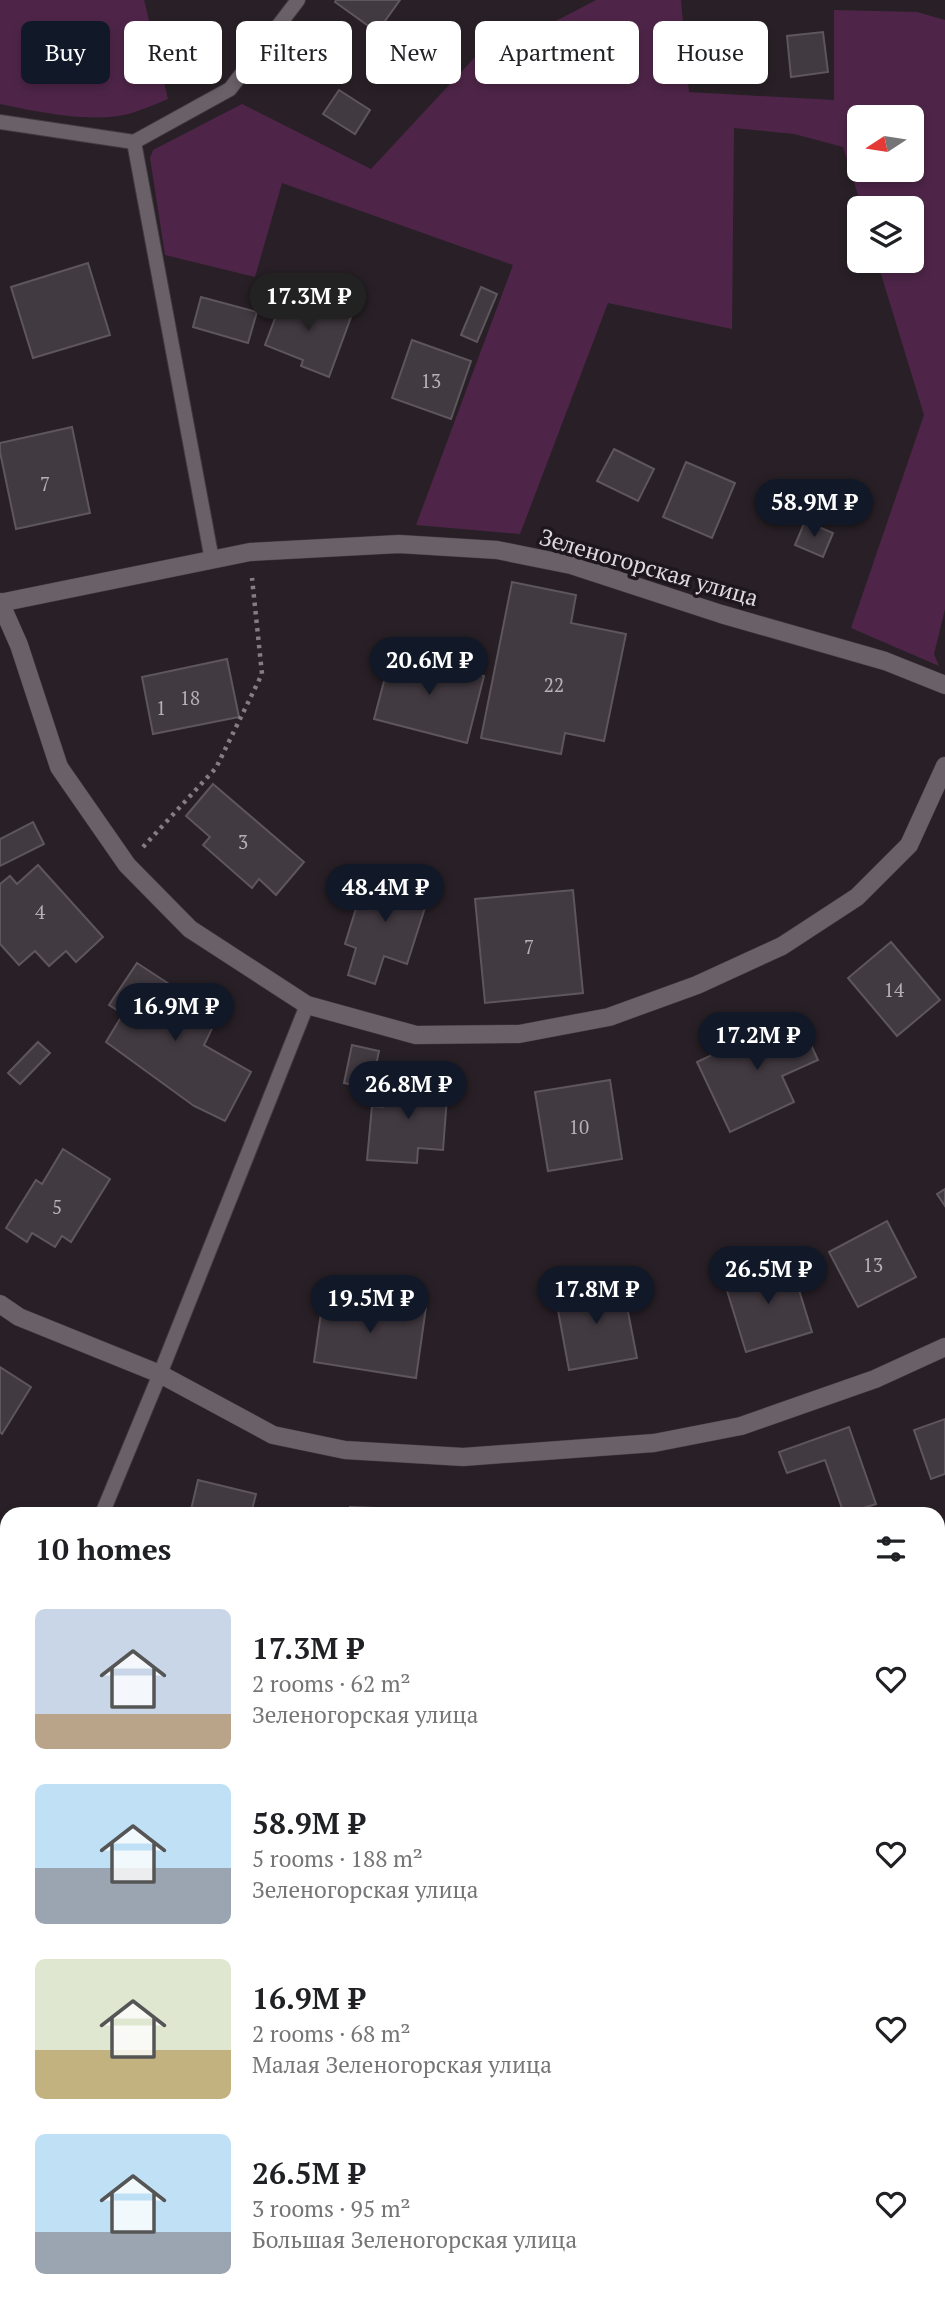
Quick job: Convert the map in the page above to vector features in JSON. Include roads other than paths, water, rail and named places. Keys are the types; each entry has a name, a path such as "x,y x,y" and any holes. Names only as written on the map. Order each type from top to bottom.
{"street":[{"name":"Зеленогорская улица","path":"0,603 250,552 399,544 497,550 571,565 722,614 885,661 945,685"},
{"path":"0,603 19,645 59,767 127,865 190,929 307,1005 416,1035 519,1034 609,1017 697,985 782,946 857,897 909,845 945,766"},
{"path":"0,1304 19,1317 160,1374 273,1435 345,1450 463,1457 654,1443 741,1426 875,1378 945,1347"}],"lane":[{"path":"0,122 134,142 230,89 298,0"},
{"path":"134,142 212,560"},
{"path":"105,1507 307,1005"}]}
